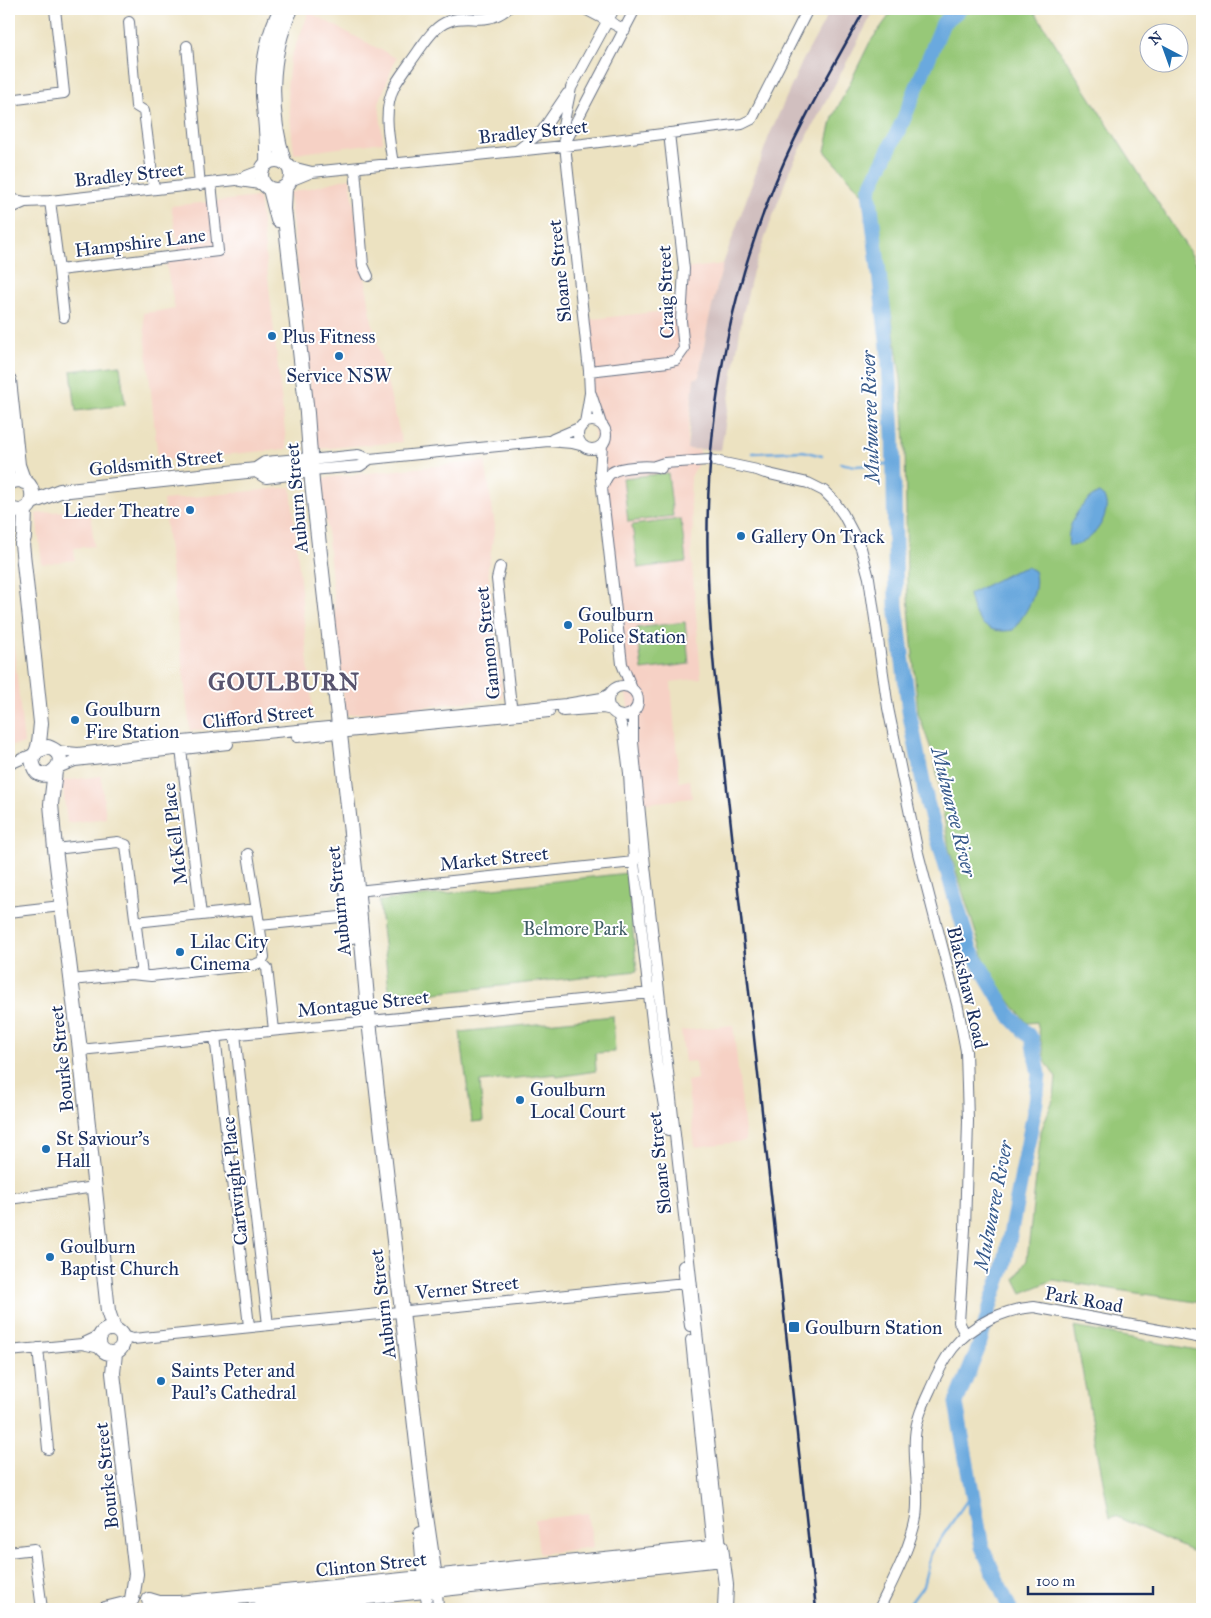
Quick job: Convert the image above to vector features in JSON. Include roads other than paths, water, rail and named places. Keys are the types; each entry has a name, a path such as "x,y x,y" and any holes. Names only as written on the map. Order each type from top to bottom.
{"main road":[{"path":"283,11 273,81 278,142 286,164 291,170 287,184 280,190 268,187 261,178 268,144 263,94 264,72 270,36 283,11"},
{"path":"264,166 275,160 286,164"},
{"name":"Auburn Street","path":"287,184 284,209 307,413 308,465"},
{"name":"Auburn Street","path":"268,187 276,208 308,465 336,730 357,892 366,1021"},
{"path":"9,380 18,465 33,494 20,508 24,537 22,544 41,723 36,752 32,762 38,771 48,775 57,770 60,760 41,723"},
{"path":"9,459 9,474"},
{"name":"Goldsmith Street","path":"20,508 60,491 256,470 266,476 308,465"},
{"name":"Goldsmith Street","path":"9,483 16,480 60,491"},
{"name":"Auburn Street","path":"336,730 350,916 366,1021 431,1591"},
{"path":"36,752 44,747 54,750"},
{"name":"Bourke Street","path":"57,770 51,804 55,849 113,1341 113,1372 136,1574 150,1603"},
{"name":"Bourke Street","path":"38,771 51,804"},
{"name":"Clinton Street","path":"129,1604 140,1597 150,1603 180,1602 430,1577 598,1565 717,1553"},
{"name":"Sloane Street","path":"717,1553 726,1586 725,1609"},
{"name":"Sloane Street","path":"717,1553 720,1609"},
{"name":"Clinton Street","path":"257,1609 290,1608 431,1591 598,1565"},
{"name":"Bourke Street","path":"129,1604 136,1574"},
{"path":"105,1609 129,1604"}],"street":[{"path":"9,100 64,93 55,9"},
{"path":"393,164 388,123 389,101 400,77 425,42 434,31 447,22 462,19 488,19 507,9"},
{"path":"585,9 625,30"},
{"path":"517,151 542,131 571,88 614,9"},
{"path":"565,145 576,120 635,9"},
{"name":"Bradley Street","path":"287,184 312,172 517,151 742,124 752,119 808,9"},
{"path":"129,22 136,106 144,111 154,188"},
{"path":"187,46 200,184"},
{"name":"Sloane Street","path":"571,88 563,126 589,371 590,393 583,425"},
{"name":"Craig Street","path":"589,371 668,362 676,360 684,349 681,321 684,269 670,133"},
{"name":"Bradley Street","path":"286,164 312,172"},
{"name":"Bradley Street","path":"236,180 264,166"},
{"path":"355,168 363,266 368,276"},
{"name":"Bradley Street","path":"9,199 25,202 50,200 236,180 268,187"},
{"name":"Hampshire Lane","path":"59,270 218,251 211,183"},
{"name":"Hampshire Lane","path":"50,200 64,317"},
{"name":"Bradley Street","path":"9,209 25,202"},
{"name":"Sloane Street","path":"590,393 601,424"},
{"path":"600,471 579,439 579,431 583,425 593,421 601,424 606,434 602,445 600,471 622,664 626,678 638,698 636,708 627,715 615,712 608,702 614,691 622,664"},
{"name":"Goldsmith Street","path":"548,441 583,425"},
{"name":"Goldsmith Street","path":"308,465 358,455 370,459 548,441 572,443 586,447"},
{"path":"586,447 596,448 602,445"},
{"path":"602,458 609,466 621,468"},
{"name":"Blackshaw Road","path":"621,468 709,466 803,481 827,494 840,509 861,548 867,570 883,680 908,805 924,880 958,1008 966,1051 968,1136 960,1322 965,1334"},
{"path":"602,487 609,474 621,468"},
{"name":"Gannon Street","path":"500,566 498,578 512,712"},
{"path":"614,691 625,686 632,689"},
{"name":"Clifford Street","path":"54,750 78,753 182,746 512,712 602,698 614,691"},
{"name":"Clifford Street","path":"512,712 590,708 603,708 615,712"},
{"name":"Sloane Street","path":"615,712 624,733 634,862 657,1065 668,1127 717,1553"},
{"name":"Sloane Street","path":"633,712 633,742 639,804 717,1553"},
{"name":"McKell Place","path":"182,746 201,915"},
{"name":"Clifford Street","path":"57,770 75,762 164,747"},
{"path":"9,764 36,752"},
{"path":"9,764 38,771"},
{"path":"634,862 637,859 640,848 637,820 639,804"},
{"path":"55,849 118,842 126,845 142,975"},
{"path":"248,854 260,925 264,957 262,962"},
{"name":"Market Street","path":"357,892 634,862"},
{"path":"9,912 61,906"},
{"path":"136,922 257,909"},
{"path":"260,925 350,916"},
{"path":"650,993 654,988 651,951 653,937"},
{"path":"71,980 254,965 262,962"},
{"path":"262,962 267,968 274,1030"},
{"name":"Montague Street","path":"80,1050 650,993"},
{"path":"665,1040 668,1024"},
{"name":"Cartwright Place","path":"235,1034 268,1325"},
{"name":"Cartwright Place","path":"215,1036 249,1326"},
{"path":"9,1199 95,1187"},
{"name":"Verner Street","path":"9,1351 685,1283"},
{"name":"Park Road","path":"965,1334 979,1324 1002,1314 1025,1308 1044,1308 1202,1338"},
{"path":"879,1609 913,1529 917,1505 915,1437 919,1417 933,1383 949,1353 965,1334"},
{"path":"38,1348 48,1449"},
{"path":"9,1552 34,1549 42,1609"},
{"path":"726,1586 730,1609"},
{"name":"Auburn Street","path":"427,1609 431,1591"},
{"name":"Auburn Street","path":"431,1591 438,1609"}],"water":[{"path":"1099,493 1104,497 1106,506 1102,522 1088,539 1082,543 1069,546 1069,530 1076,515 1086,502"},
{"path":"1027,567 1034,571 1036,579 1034,594 1027,610 1013,630 995,630 982,624 974,611 969,594"}],"waterway":[{"name":"Mulwaree River","path":"960,9 943,23 902,123 869,190 888,348 893,433 896,605 909,711 927,802 970,949 1010,1016 1032,1039 1039,1074 1036,1102 1004,1266 978,1349 956,1403 982,1547 1010,1609"},
{"path":"753,453 803,451 822,456"},
{"path":"840,463 855,466 893,464"},
{"path":"906,1609 923,1586 931,1553 972,1493"}],"railway":[{"path":"816,1609 714,669 709,609 708,490 721,373 732,316 748,258 768,201 789,152 865,9"}],"place":[{"name":"Plus Fitness","path":"272,336"},
{"name":"Service NSW","path":"339,356"},
{"name":"Lieder Theatre","path":"190,510"},
{"name":"Gallery On Track","path":"741,536"},
{"name":"Goulburn Police Station","path":"568,625"},
{"name":"Goulburn Fire Station","path":"75,720"},
{"name":"Lilac City Cinema","path":"180,952"},
{"name":"Goulburn Local Court","path":"520,1100"},
{"name":"St Saviour's Hall","path":"46,1149"},
{"name":"Goulburn Baptist Church","path":"50,1257"},
{"name":"Goulburn Station","path":"794,1327"},
{"name":"Saints Peter and Paul's Cathedral","path":"161,1381"}],"district":[{"name":"GOULBURN","path":"284,682"}],"park label":[{"name":"Belmore Park","path":"575,928"}]}
